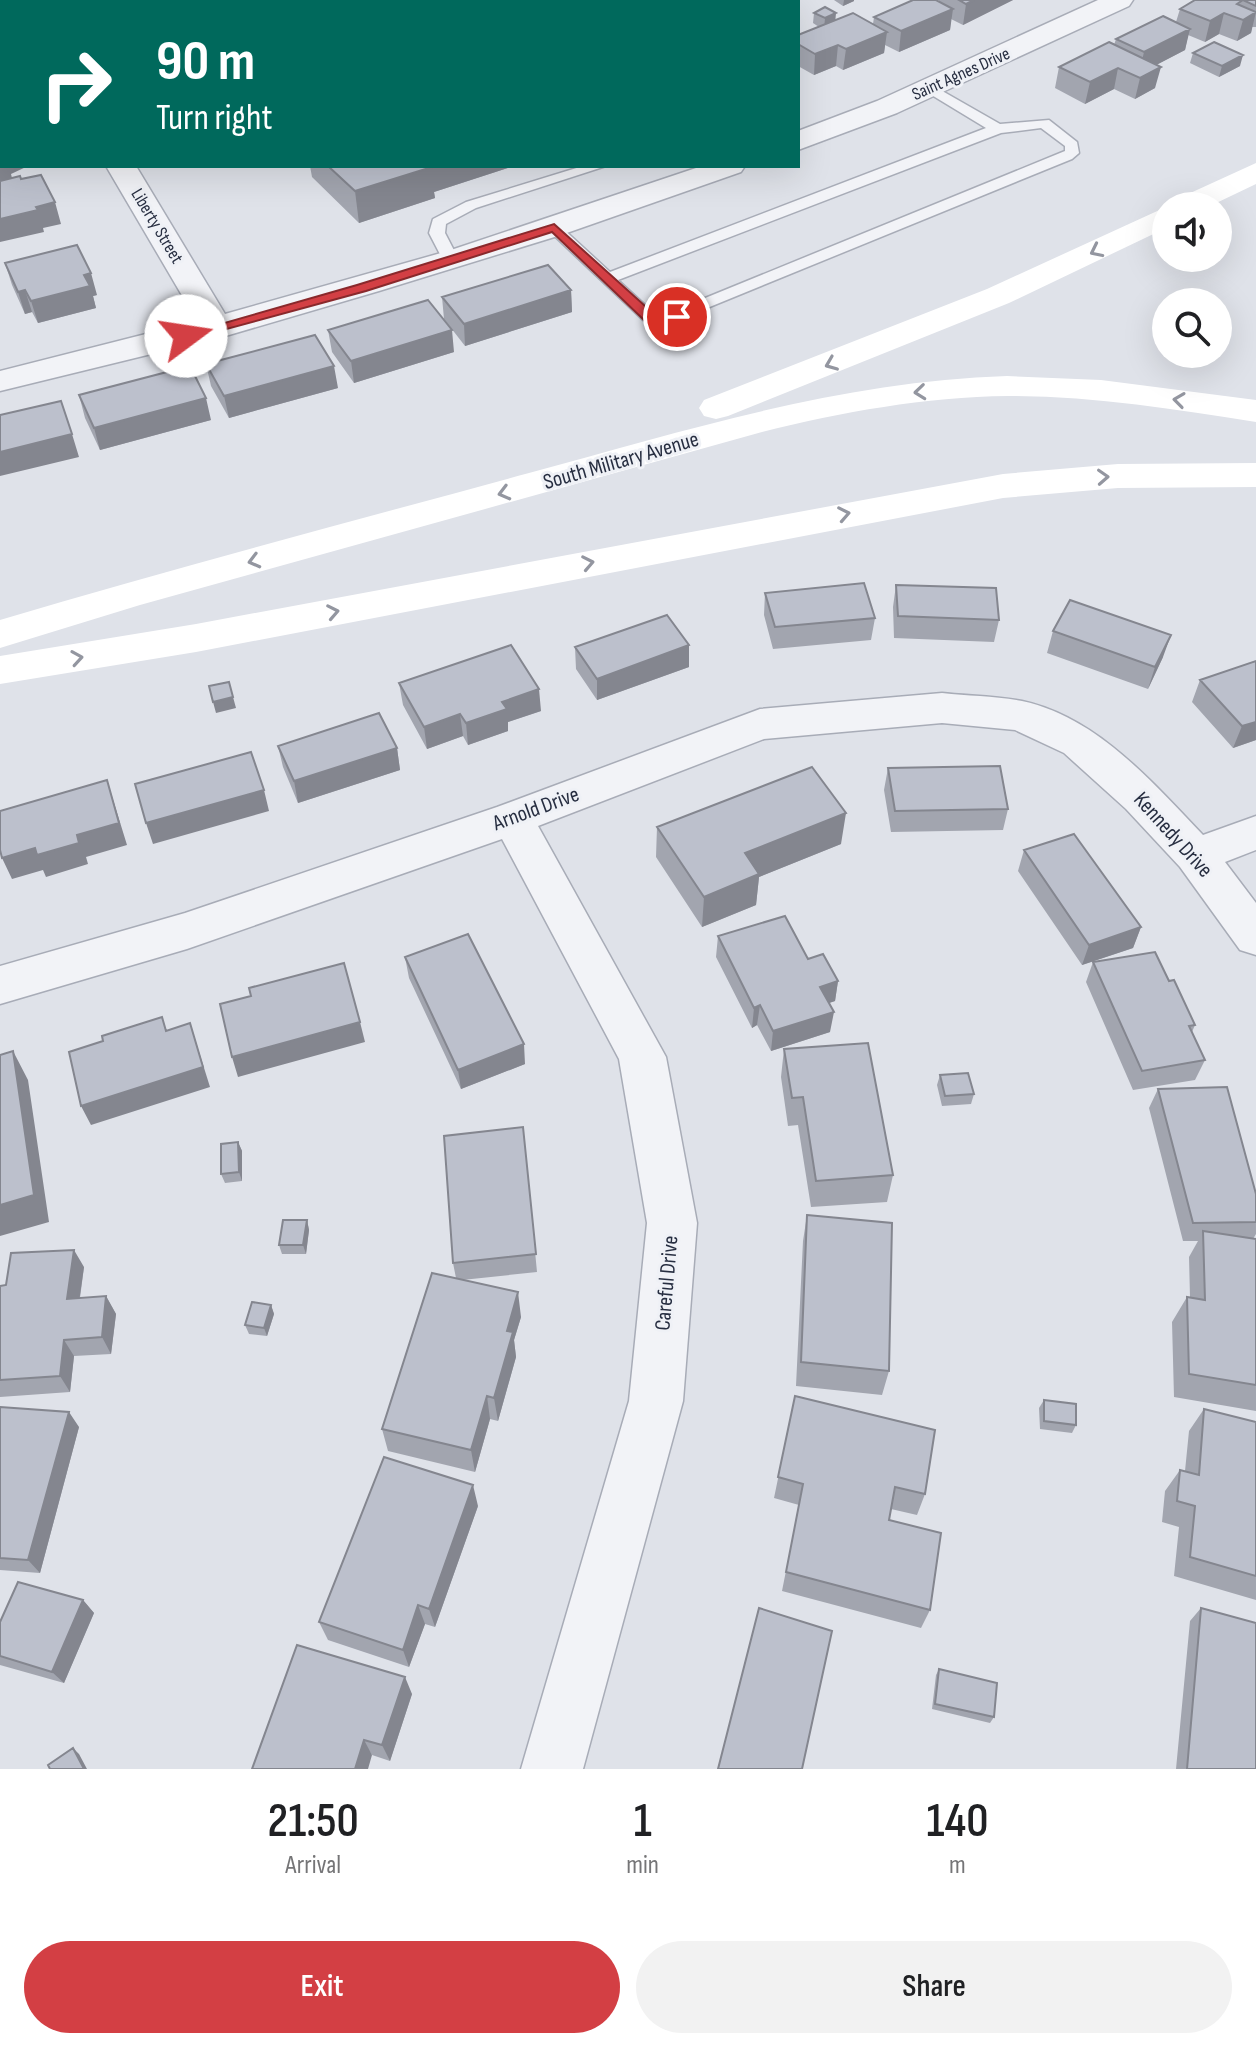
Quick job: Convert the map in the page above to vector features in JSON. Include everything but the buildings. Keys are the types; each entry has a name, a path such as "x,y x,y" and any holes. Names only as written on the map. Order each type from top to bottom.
{"main road":[{"path":"1215,192 1256,172"},
{"path":"581,472 605,451 631,438 794,379 971,307 1152,223"},
{"name":"South Military Avenue","path":"0,634 129,595 807,410 871,398 961,388 1093,390 1256,411"},
{"path":"0,670 196,638 1003,486 1107,476 1256,475"}],"street":[{"name":"Saint Agnes Drive","path":"800,140 930,88 1120,0"},
{"name":"Liberty Street","path":"122,168 217,328"},
{"path":"0,381 217,328 451,260 554,228 717,168"},
{"name":"Arnold Drive","path":"0,985 187,931 512,819 760,724 942,708 1021,716 1079,742"},
{"name":"Kennedy Drive","path":"1079,742 1141,798 1195,855 1256,937"},
{"name":"Careful Drive","path":"512,819 642,1057 672,1223 656,1401 552,1769"},
{"path":"1195,855 1256,833"}],"lane":[{"path":"930,88 998,129"},
{"path":"554,228 649,317 668,319 1072,153 1070,141 1044,123 998,129 608,278"},
{"path":"451,260 437,233 438,222 471,205 592,168"}],"route":[{"path":"186,336 361,288 554,228 649,317 662,320 677,317"}]}
